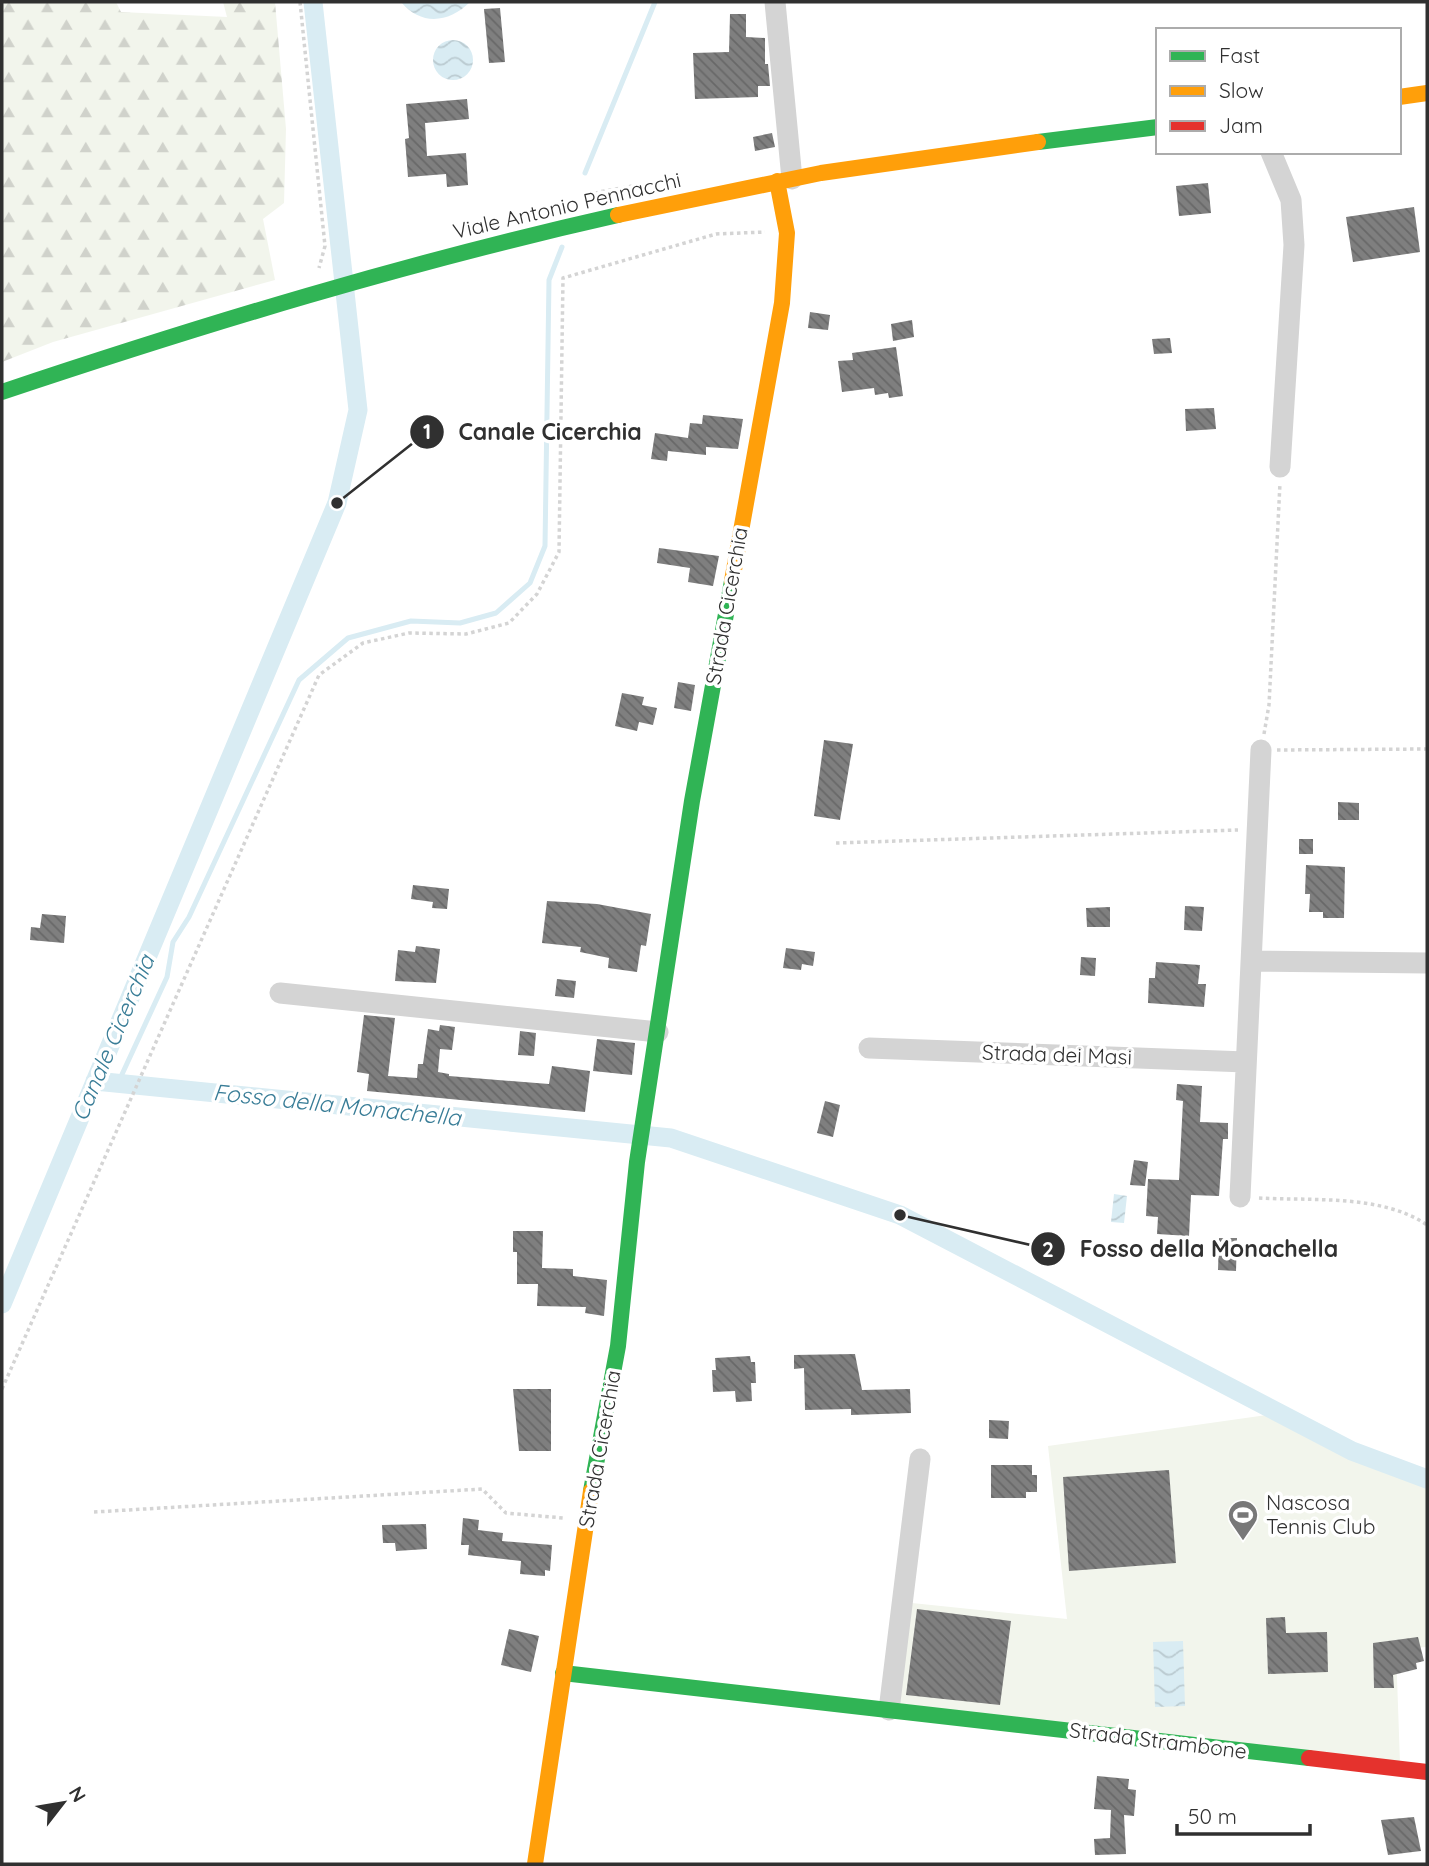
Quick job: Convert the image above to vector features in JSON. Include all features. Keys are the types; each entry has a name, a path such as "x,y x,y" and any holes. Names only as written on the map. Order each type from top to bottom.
{"street":[{"path":"775,2 785,180"},
{"path":"1401,97 1427,93"},
{"name":"Viale Antonio Pennacchi","path":"2,392 324,289 562,226 785,180 975,150 1156,127"},
{"path":"1272,154 1289,191 1294,245 1280,467"},
{"name":"Strada Cicerchia","path":"536,1864 586,1520 620,1328 637,1162 692,801 782,303 787,233 785,180"},
{"path":"1240,1196 1261,750"},
{"path":"1251,961 1427,963"},
{"path":"280,993 658,1032"},
{"name":"Strada dei Masi","path":"869,1048 1246,1062"},
{"path":"889,1710 920,1459"},
{"name":"Strada Strambone","path":"563,1673 1427,1772"}],"path":[{"path":"300,2 325,246 322,264 314,275"},
{"path":"2,1389 319,675 363,643 409,633 466,634 509,623 537,594 559,552 563,278 716,234 787,233"},
{"path":"1280,467 1269,705 1261,750 1427,749"},
{"path":"836,843 1258,829"},
{"path":"1240,1196 1355,1203 1410,1213 1427,1225"},
{"path":"94,1512 482,1489 506,1513 586,1520"}],"green space":[{"path":"2,2 116,2 121,12 227,17 223,2 275,2 286,129 284,203 263,219 275,280 53,342 2,362"},
{"name":"Nascosa Tennis Club","path":"1273,1414 1351,1455 1427,1482 1427,1647 1396,1649 1400,1763 899,1704 912,1603 1067,1619 1048,1446"}],"water":[{"path":"401,2 470,2 453,14 435,19 417,15"},
{"path":"453,40 461,41 467,46 472,52 472,68 467,74 461,79 453,80 445,79 439,74 434,68 433,60 434,52 439,46 445,41"},
{"path":"1114,1194 1127,1196 1124,1223 1111,1222"},
{"path":"1183,1641 1185,1706 1155,1707 1153,1642"}],"building":[{"path":"500,8 505,62 489,63 484,9"},
{"path":"730,14 746,14 746,37 765,38 765,64 768,64 770,86 758,86 758,97 695,99 693,53 729,52"},
{"path":"467,99 469,119 425,123 427,156 466,153 468,185 447,187 446,174 408,177 406,104"},
{"path":"772,133 775,147 755,151 753,137"},
{"path":"1208,183 1211,213 1179,216 1176,186"},
{"path":"1414,207 1420,252 1353,262 1346,217"},
{"path":"810,312 830,315 828,330 808,328"},
{"path":"912,320 914,337 893,341 891,324"},
{"path":"1170,338 1172,353 1154,354 1152,339"},
{"path":"896,347 903,396 889,398 888,393 875,395 874,388 842,392 838,361 853,360 852,353"},
{"path":"1214,408 1216,429 1186,431 1185,409"},
{"path":"703,415 743,419 738,449 706,447 706,455 668,451 667,461 651,459 655,433 688,438 690,423 702,424"},
{"path":"659,548 719,556 713,586 688,582 690,568 657,563"},
{"path":"678,682 695,685 691,711 674,708"},
{"path":"622,693 644,697 642,705 657,708 653,725 639,722 637,731 615,726"},
{"path":"824,740 853,744 840,820 814,816"},
{"path":"1338,802 1359,803 1359,820 1338,820"},
{"path":"1299,839 1313,839 1313,854 1299,854"},
{"path":"1306,865 1345,867 1344,918 1323,918 1323,912 1309,912 1310,894 1305,894"},
{"path":"413,885 449,889 447,909 432,908 433,902 411,899"},
{"path":"547,901 597,904 651,914 646,946 641,945 637,972 608,968 609,958 580,952 581,947 542,943"},
{"path":"1185,906 1204,907 1202,931 1184,930"},
{"path":"1110,907 1110,927 1087,927 1086,908"},
{"path":"42,914 66,916 64,943 30,940 31,927 40,928"},
{"path":"416,946 440,949 436,983 395,981 398,950 415,952"},
{"path":"786,948 815,952 813,966 802,964 801,970 783,968"},
{"path":"1081,957 1096,958 1095,976 1080,975"},
{"path":"1156,962 1200,965 1198,984 1206,984 1204,1007 1148,1003 1149,978 1155,978"},
{"path":"557,979 576,981 574,998 555,996"},
{"path":"364,1015 395,1018 388,1076 417,1078 418,1064 423,1064 428,1029 439,1031 440,1025 455,1027 452,1050 440,1049 438,1072 449,1076 549,1084 552,1066 590,1071 585,1112 367,1091 369,1074 357,1072"},
{"path":"520,1031 536,1033 534,1056 518,1055"},
{"path":"597,1039 635,1043 632,1075 593,1071"},
{"path":"1177,1084 1202,1086 1200,1122 1228,1123 1228,1139 1223,1139 1219,1196 1191,1195 1189,1236 1157,1234 1158,1217 1146,1216 1148,1179 1179,1180 1183,1101 1176,1100"},
{"path":"825,1101 840,1105 833,1137 817,1133"},
{"path":"1134,1160 1148,1162 1145,1186 1130,1185"},
{"path":"513,1231 543,1231 542,1268 573,1269 573,1276 607,1280 604,1316 585,1313 586,1307 537,1306 538,1284 517,1284 517,1252 513,1252"},
{"path":"1219,1238 1237,1238 1236,1271 1218,1270"},
{"path":"855,1354 862,1390 910,1389 911,1413 851,1415 851,1409 805,1410 804,1368 794,1369 794,1355"},
{"path":"750,1356 751,1362 755,1362 756,1383 751,1383 752,1401 736,1402 735,1391 713,1392 712,1370 716,1370 715,1358"},
{"path":"513,1389 551,1389 551,1451 519,1451"},
{"path":"989,1420 1009,1421 1008,1439 989,1438"},
{"path":"991,1465 1032,1465 1032,1475 1037,1475 1037,1492 1026,1492 1026,1498 991,1498"},
{"path":"1169,1470 1176,1563 1069,1571 1063,1477"},
{"path":"463,1518 479,1520 478,1530 503,1533 502,1541 552,1545 550,1571 545,1570 545,1576 520,1574 521,1561 468,1555 469,1545 461,1545"},
{"path":"426,1524 427,1549 396,1551 395,1543 383,1543 382,1525"},
{"path":"917,1609 1011,1621 1000,1705 906,1695"},
{"path":"1285,1617 1286,1633 1327,1632 1328,1672 1268,1674 1266,1618"},
{"path":"509,1629 539,1636 531,1672 501,1665"},
{"path":"1418,1637 1424,1661 1416,1663 1417,1669 1393,1675 1394,1688 1374,1688 1373,1643"},
{"path":"1097,1776 1129,1779 1128,1789 1136,1790 1134,1816 1124,1815 1126,1854 1095,1855 1094,1839 1110,1838 1111,1810 1094,1809"},
{"path":"1414,1817 1421,1851 1388,1855 1381,1820"}],"waterway":[{"name":"Canale Cicerchia","path":"2,1304 337,503 358,410 313,2"},
{"path":"585,173 655,2"},
{"path":"118,1083 167,977 173,942 189,917 299,680 348,638 411,621 460,623 496,613 530,583 545,546 549,280 562,247"},
{"name":"Fosso della Monachella","path":"95,1081 671,1138 900,1215 1352,1451 1427,1479"}],"traffic: fast":[{"path":"1038,142 1156,127"},
{"path":"2,392 154,342 308,296 462,253 618,215"},
{"path":"591,1491 618,1346 637,1162 692,801 732,581"},
{"path":"563,1673 1309,1758"}],"traffic: slow":[{"path":"1401,97 1427,93"},
{"path":"618,215 821,173 1038,142"},
{"path":"732,581 782,303 787,233 777,181"},
{"path":"535,1864 591,1491"}],"traffic: jam":[{"path":"1309,1758 1427,1772"}],"place":[{"name":"Canale Cicerchia","path":"337,503"},
{"name":"Fosso della Monachella","path":"900,1215"},
{"name":"Nascosa Tennis Club","path":"1243,1542"}]}
